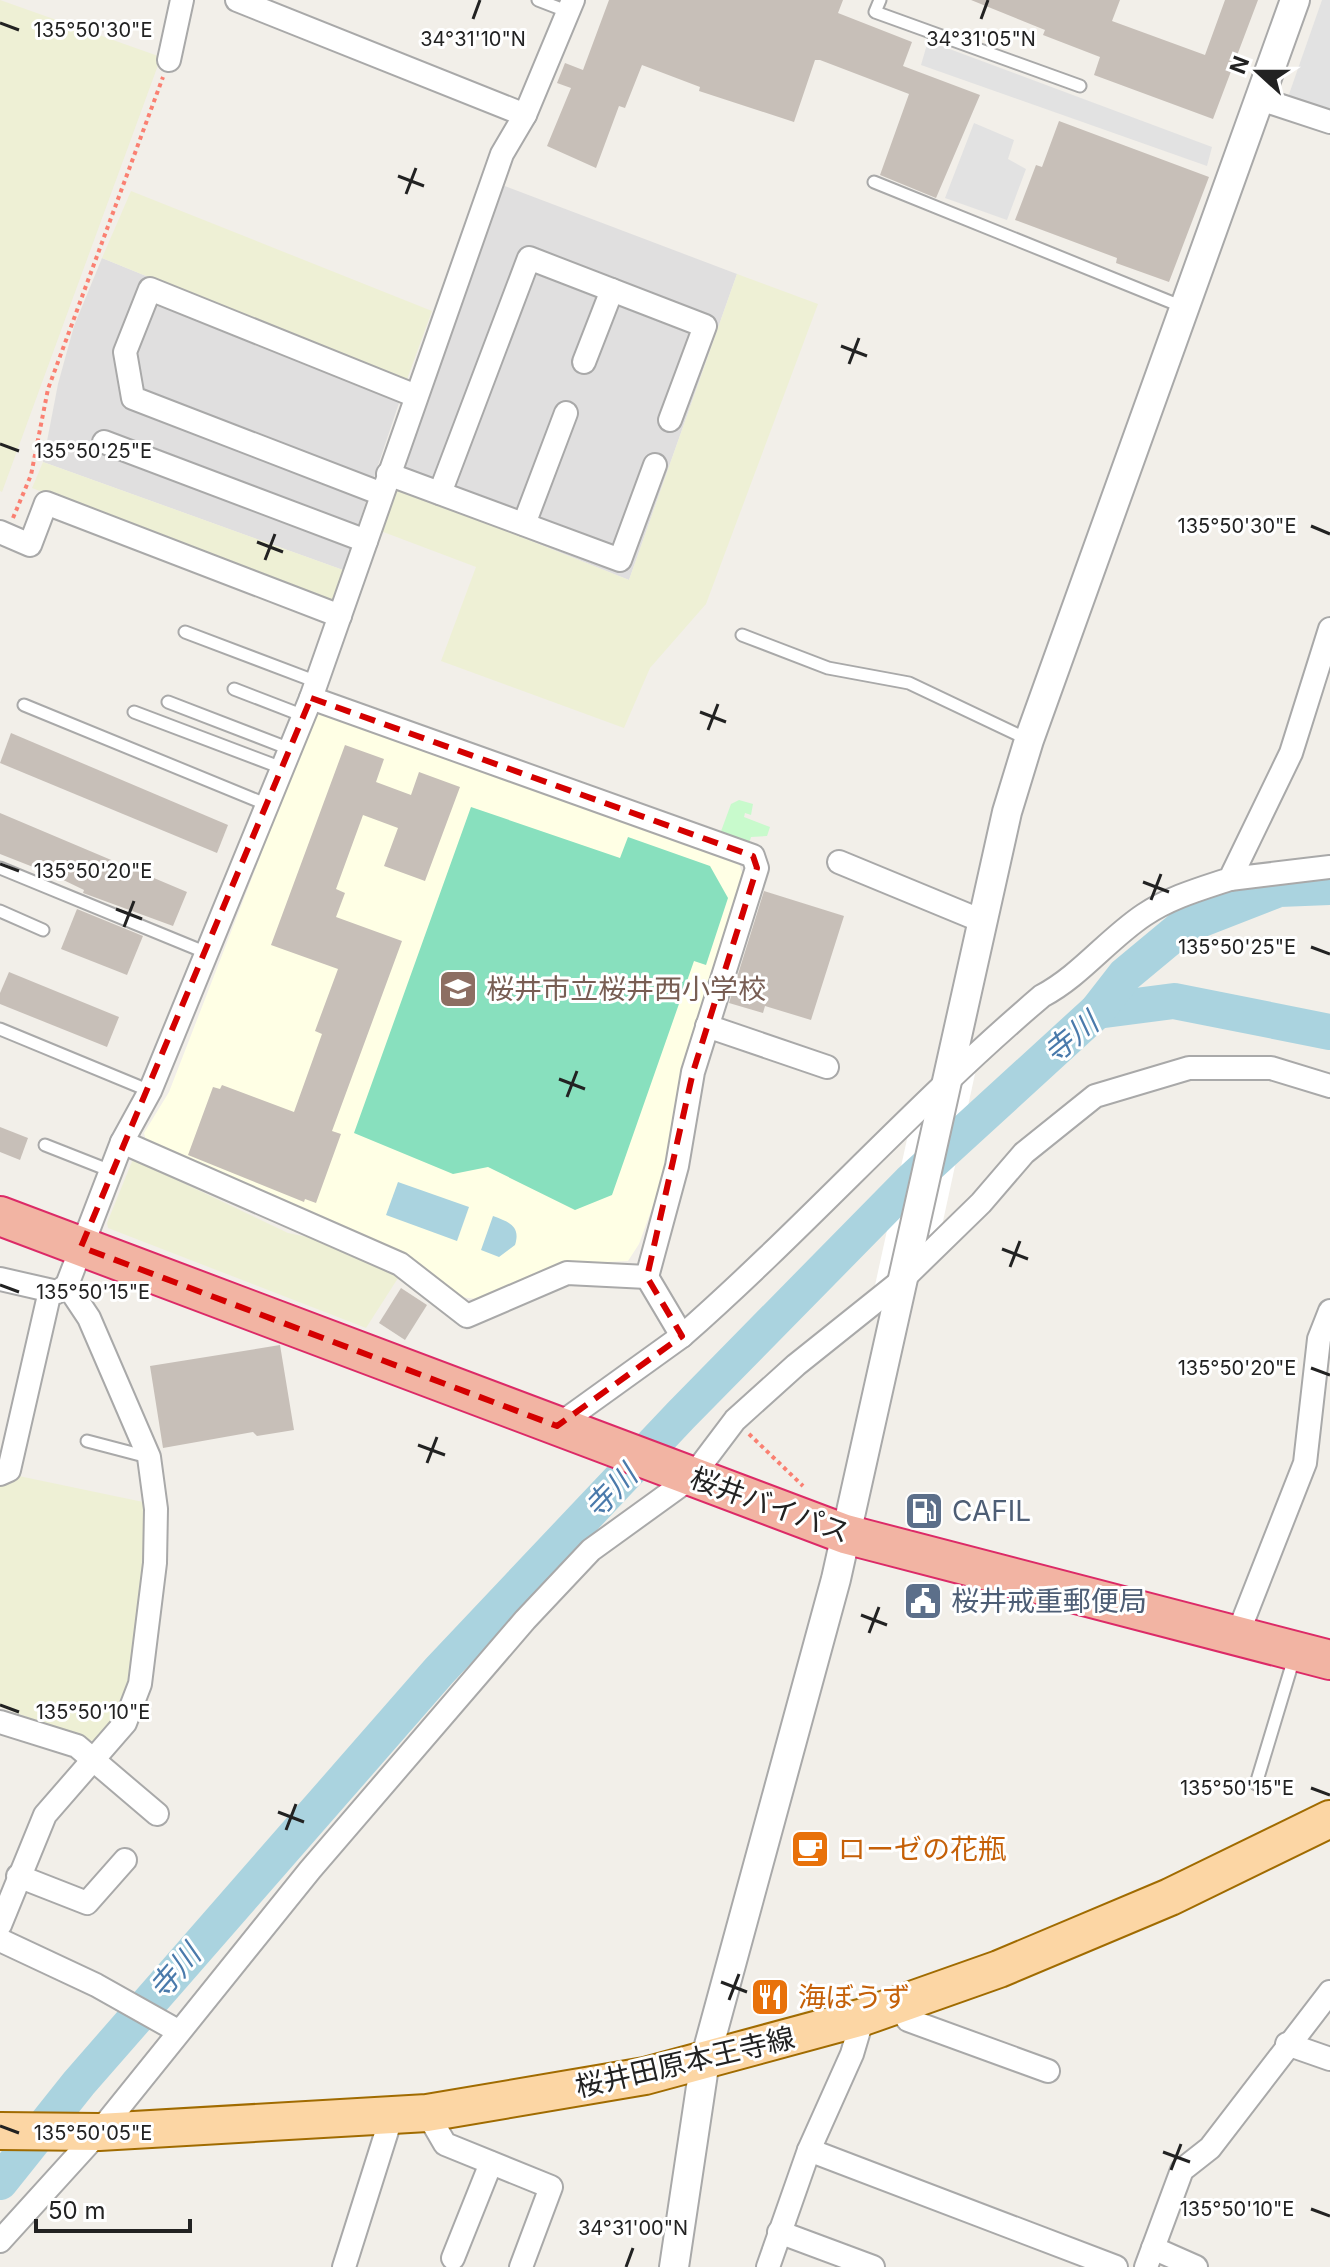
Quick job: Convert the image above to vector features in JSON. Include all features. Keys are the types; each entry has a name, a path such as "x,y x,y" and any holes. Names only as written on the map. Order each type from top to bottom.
{"highway":[{"name":"桜井バイパス","path":"0,1216 845,1534 1313,1655"}],"main road":[{"name":"桜井田原本王寺線","path":"0,2131 91,2132 409,2114 645,2076 863,2017 999,1969 1170,1897 1330,1819"}],"street":[{"path":"237,0 525,115"},
{"path":"674,2267 705,2060 845,1534 1007,812 1029,740 1295,0"},
{"path":"169,60 175,2"},
{"path":"0,1474 9,1470 58,1288 81,1247 122,1142 150,1091 311,698 502,154 525,115 571,6"},
{"path":"1260,99 1330,122"},
{"path":"440,493 529,258 705,326 670,420"},
{"path":"416,396 150,289 125,352 133,398 385,484 440,493 620,560 655,465"},
{"path":"584,362 612,290"},
{"path":"524,524 566,413"},
{"path":"104,442 366,541"},
{"path":"3,534 30,545 46,503 340,616"},
{"path":"1230,879 1291,753 1324,668 1330,629"},
{"path":"311,698 753,856 757,868 693,1072 677,1166 647,1277 682,1336"},
{"path":"839,862 982,921"},
{"path":"563,1429 682,1336 759,1268 947,1083 1143,915 1174,897 1230,879 1330,867"},
{"path":"707,1026 827,1067"},
{"path":"0,2241 310,1870 525,1620 591,1550 687,1475 735,1420 981,1203 1024,1153 1095,1096 1189,1068 1271,1068 1330,1086"},
{"path":"122,1142 400,1264 467,1316 567,1273 647,1277"},
{"path":"0,1279 58,1288 89,1318 149,1457 156,1509 155,1563 140,1684 125,1723 45,1815 0,1925"},
{"path":"1237,1636 1305,1463 1319,1339 1330,1311"},
{"path":"0,1722 77,1746 157,1814"},
{"path":"18,1876 87,1903 125,1860"},
{"path":"0,1940 96,1985 178,2031"},
{"path":"1196,2267 1149,2258 1182,2170 1210,2148 1330,1992"},
{"path":"899,2006 908,2020 1048,2071"},
{"path":"768,2267 809,2150 852,2054 863,2017"},
{"path":"1287,2044 1330,2059"},
{"path":"344,2267 409,2114 445,2144 551,2187 521,2267"},
{"path":"809,2150 1116,2267"},
{"path":"453,2258 491,2163"},
{"path":"779,2232 873,2267"}],"lane":[{"path":"538,0 571,6"},
{"path":"880,0 875,12 1080,86"},
{"path":"874,182 1183,307"},
{"path":"185,632 311,698"},
{"path":"742,635 828,668 909,683 1029,740"},
{"path":"234,689 311,698"},
{"path":"168,702 286,759"},
{"path":"24,705 268,805"},
{"path":"134,712 286,759"},
{"path":"0,868 207,953"},
{"path":"0,911 43,930"},
{"path":"0,1029 150,1091"},
{"path":"45,1145 111,1171"},
{"path":"87,1441 149,1457"},
{"path":"1256,1784 1313,1655"}],"path":[{"path":"3,534 31,475 48,389 169,60"},
{"path":"735,1420 806,1489"}],"highlighted area":[{"path":"311,698 753,856 757,868 693,1072 647,1277 682,1336 557,1426 81,1247"}],"shaded area":[{"path":"0,0 161,57 2,492 0,491"},
{"path":"1322,0 1330,0 1330,114 1287,100"},
{"path":"928,41 1212,147 1207,166 921,65"},
{"path":"974,123 1014,140 1008,159 1026,169 1007,220 945,198"},
{"path":"502,185 737,274 629,580 396,487"},
{"path":"131,191 432,311 406,382 102,258"},
{"path":"102,258 406,382 343,570 43,462 58,384 74,326"},
{"path":"737,274 818,304 706,604 650,668 624,728 441,661 476,567 378,530 396,487 629,580"},
{"path":"43,462 343,570 332,601 32,488"},
{"name":"桜井市立桜井西小学校","path":"317,710 738,861 743,875 686,1068 667,1167 639,1244 628,1261 564,1264 477,1299 460,1297 147,1144 144,1133 169,1092"},
{"path":"133,1159 288,1233 312,1238 400,1275 366,1328 108,1228 107,1223"},
{"path":"14,1475 148,1503 150,1537 135,1662 120,1713 98,1743 0,1707 0,1482"}],"green space":[{"path":"739,800 753,804 751,815 745,813 744,817 770,827 767,836 751,837 748,847 720,834 731,804"},
{"path":"471,807 620,858 628,837 710,866 728,898 706,965 694,961 612,1195 575,1210 488,1167 453,1174 354,1133"}],"water":[{"path":"398,1182 469,1207 457,1241 386,1215"},
{"path":"493,1216 509,1223 516,1233 515,1245 499,1257 481,1250"}],"pier":[{"path":"978,1060 940,1235 872,1299 911,1121"}],"building":[{"path":"609,0 843,0 838,13 912,42 903,66 980,95 936,198 880,175 909,94 820,60 815,60 794,122 699,91 700,87 642,65 625,108 619,106 596,168 547,146 571,88 557,83 565,63 583,70"},
{"path":"971,0 1120,0 1112,21 1205,55 1225,0 1258,0 1213,119 1094,75 1100,57 1043,35 1045,30"},
{"path":"1059,121 1209,177 1169,282 1116,263 1117,258 1015,220 1036,165 1042,167"},
{"path":"11,733 228,825 217,853 0,763"},
{"path":"345,745 384,759 376,782 411,795 419,772 460,787 425,881 384,866 398,828 363,815 336,889 345,893 336,917 402,941 332,1131 341,1134 316,1203 305,1199 304,1202 188,1155 213,1087 220,1089 222,1085 294,1112 322,1034 315,1031 338,969 271,945"},
{"path":"0,813 187,892 173,926 83,893 84,890 51,874 0,854"},
{"path":"764,891 844,916 811,1020 765,1006 763,1013 729,1003"},
{"path":"77,909 143,936 127,975 61,949"},
{"path":"9,972 119,1017 107,1047 0,1004 0,993"},
{"path":"0,1127 28,1138 20,1160 0,1152"},
{"path":"401,1288 427,1305 405,1340 379,1323"},
{"path":"280,1345 294,1430 257,1436 253,1432 163,1448 150,1366"}],"waterway":[{"name":"寺川","path":"0,2182 79,2083 439,1671 681,1415 910,1182 1097,1011 1125,975 1184,926 1279,889 1330,887"},
{"name":"寺川","path":"1097,1011 1174,1001 1330,1032"}],"place":[{"name":"桜井市立桜井西小学校","path":"458,989"},
{"name":"CAFIL","path":"924,1511"},
{"name":"桜井戒重郵便局","path":"923,1601"},
{"name":"ローゼの花瓶","path":"810,1849"},
{"name":"海ぼうず","path":"770,1997"}]}
